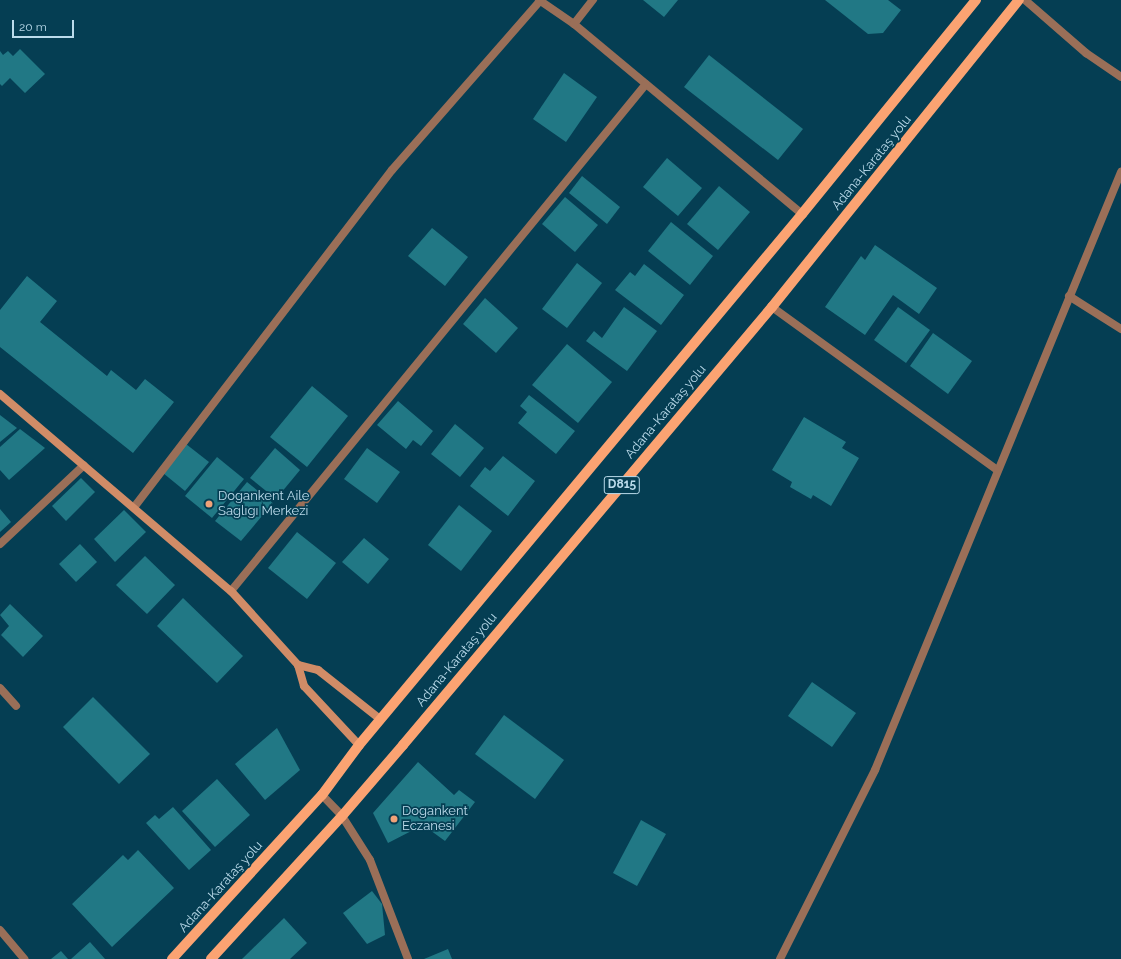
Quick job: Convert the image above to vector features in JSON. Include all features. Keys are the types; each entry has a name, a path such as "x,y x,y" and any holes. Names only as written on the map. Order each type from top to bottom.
{"main road":[{"name":"Adana-Karataş yolu","path":"172,959 322,795 359,745 802,214 976,0"},
{"name":"Adana-Karataş yolu","path":"211,959 342,816 772,307 1020,0"}],"street":[{"path":"135,506 392,170 540,0 574,24 802,214"},
{"path":"574,24 593,0"},
{"path":"1025,0 1086,53 1121,77"},
{"path":"231,591 646,84"},
{"path":"780,959 875,770 997,470 1121,172"},
{"path":"1069,296 1121,329"},
{"path":"772,307 997,470"},
{"path":"0,394 135,506 231,591 298,665 304,686 359,745"},
{"path":"0,544 84,465"},
{"path":"298,665 318,670 381,720"},
{"path":"0,688 16,706"},
{"path":"322,795 342,816 370,860 408,959"},
{"path":"0,930 24,959"}],"building":[{"path":"643,0 678,0 664,17"},
{"path":"825,0 888,0 901,10 883,33 868,34"},
{"path":"20,49 45,74 25,93 10,78 2,86 0,84 0,51 3,55 8,51 13,56"},
{"path":"709,55 803,129 778,160 684,87"},
{"path":"564,73 597,97 566,142 533,119"},
{"path":"667,158 702,188 678,216 643,187"},
{"path":"582,176 620,207 607,224 569,193"},
{"path":"719,186 750,212 718,250 687,224"},
{"path":"565,197 598,225 575,252 542,224"},
{"path":"671,222 713,256 690,285 648,251"},
{"path":"432,228 468,257 445,286 408,256"},
{"path":"875,245 937,288 919,314 893,295 865,335 825,307 861,256 865,260"},
{"path":"577,263 602,283 567,328 542,309"},
{"path":"644,264 684,295 661,325 615,290 630,272 635,276"},
{"path":"27,276 57,301 40,322 107,376 111,370 136,390 145,379 174,402 133,453 0,347 0,310"},
{"path":"485,298 518,328 496,353 463,324"},
{"path":"624,307 657,331 627,371 586,341 594,331 602,338"},
{"path":"898,307 930,330 906,363 874,340"},
{"path":"933,333 972,361 948,394 910,366"},
{"path":"567,344 612,382 578,423 532,385"},
{"path":"312,386 348,416 307,467 270,437"},
{"path":"529,395 575,431 556,454 518,423 527,412 520,406"},
{"path":"398,401 433,431 421,446 413,440 406,449 377,425"},
{"path":"0,415 17,428 0,442"},
{"path":"804,417 846,442 842,448 859,458 831,506 813,495 811,499 790,487 792,482 772,470"},
{"path":"455,424 484,448 460,477 431,454"},
{"path":"20,429 45,448 9,480 0,470 0,447"},
{"path":"186,444 209,462 185,491 163,473"},
{"path":"275,448 300,470 276,499 250,478"},
{"path":"367,448 400,472 377,503 344,479"},
{"path":"503,456 535,481 508,516 470,486 485,467 490,471"},
{"path":"217,457 244,479 212,518 185,496"},
{"path":"81,478 95,492 66,521 52,506"},
{"path":"247,482 273,503 241,541 215,521"},
{"path":"459,505 492,531 461,571 428,545"},
{"path":"0,509 11,522 0,532"},
{"path":"124,510 146,532 115,562 94,539"},
{"path":"297,532 336,563 307,599 268,568"},
{"path":"364,538 389,559 368,584 342,562"},
{"path":"80,544 97,562 76,582 59,564"},
{"path":"145,556 175,585 147,614 116,585"},
{"path":"183,598 243,656 217,683 157,626"},
{"path":"10,604 43,636 23,657 1,635 9,626 0,615"},
{"path":"812,682 856,713 832,747 788,716"},
{"path":"93,697 150,754 119,784 63,727"},
{"path":"504,715 564,760 535,799 475,754"},
{"path":"277,728 300,770 265,800 235,764"},
{"path":"418,762 454,795 459,790 475,802 445,841 423,825 388,843 373,813"},
{"path":"217,779 250,815 215,847 182,811"},
{"path":"173,807 211,850 189,870 146,823 155,815 159,819"},
{"path":"641,820 666,834 637,886 613,873"},
{"path":"138,850 174,888 112,947 72,904 123,855 128,860"},
{"path":"372,891 382,904 385,935 367,944 343,913"},
{"path":"284,918 307,943 290,959 242,959"},
{"path":"90,942 105,959 71,959"},
{"path":"448,949 452,959 424,959"},
{"path":"61,951 68,959 51,959"}],"place":[{"name":"Dogankent Aile Saglıgı Merkezi","path":"209,504"},
{"name":"Dogankent Eczanesi","path":"394,819"}]}
